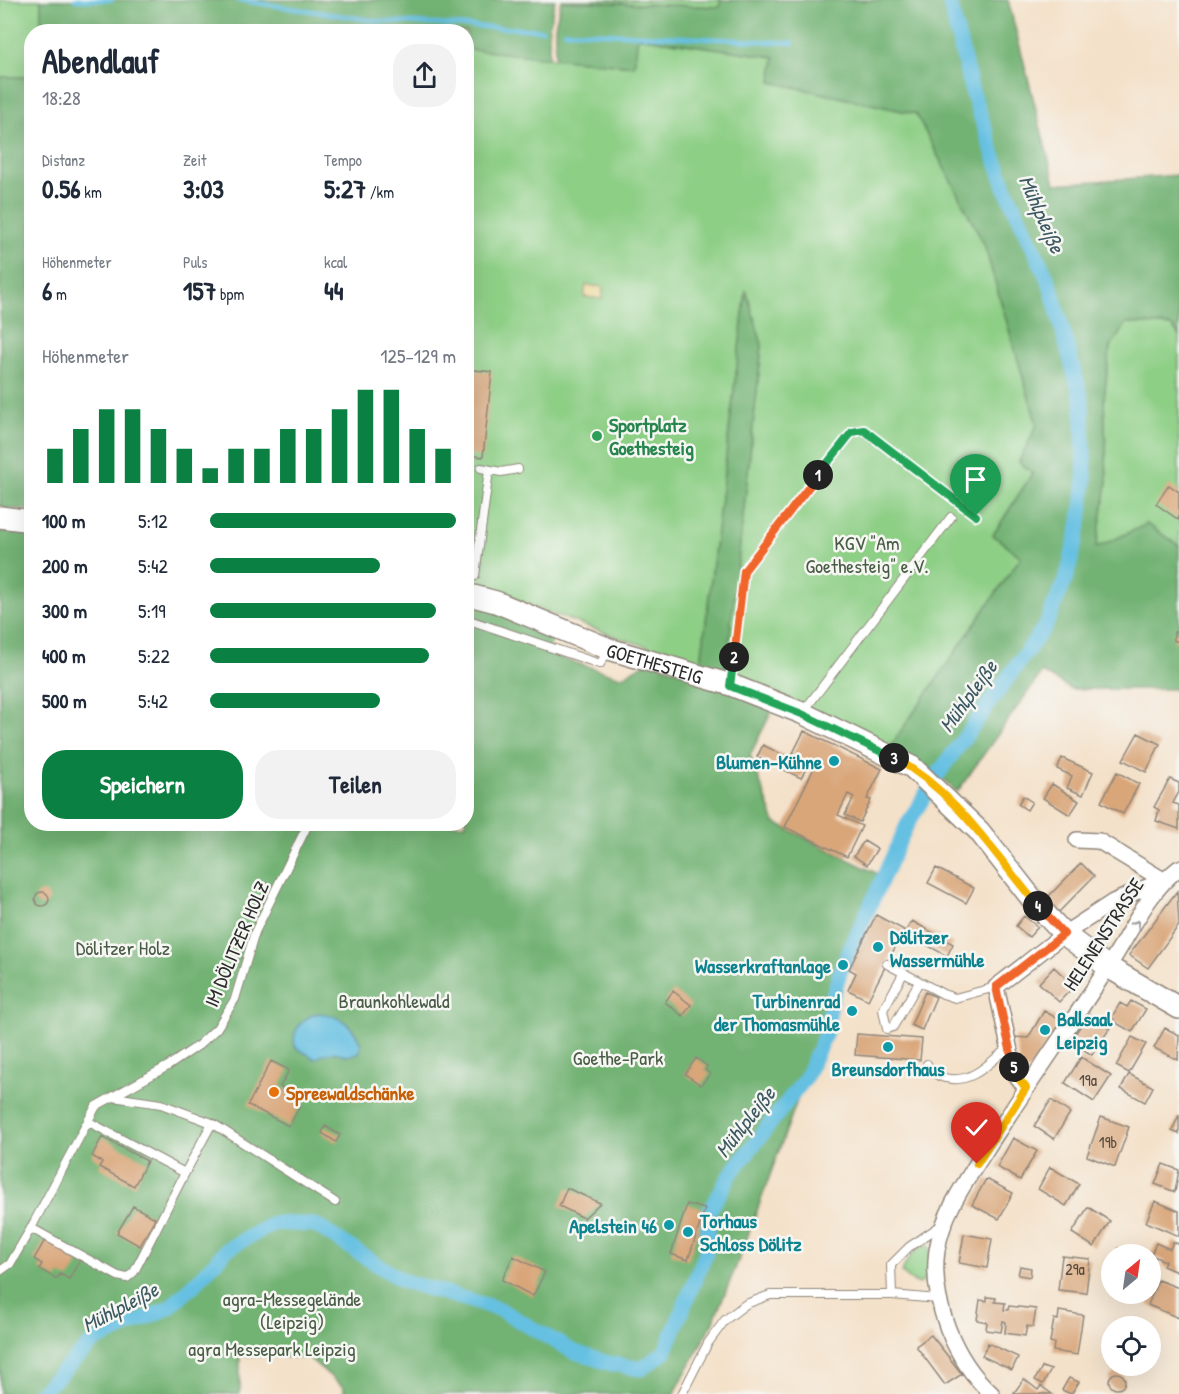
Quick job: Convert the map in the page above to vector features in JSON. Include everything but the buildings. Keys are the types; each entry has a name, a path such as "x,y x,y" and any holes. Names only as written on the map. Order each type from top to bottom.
{"main road":[{"path":"0,517 24,520"},
{"name":"GOETHESTEIG","path":"474,587 496,602 609,649 730,686 802,714 887,754 924,777 952,803 1064,934 1108,967 1179,1008"}],"street":[{"path":"1077,840 1099,841 1163,880"},
{"name":"HELENENSTRASSE","path":"944,1223 964,1186 1026,1088 1108,967 1163,880 1179,868"},
{"path":"1026,1088 1015,1074 996,987 1064,934 1113,902 1163,880"},
{"path":"944,1223 937,1251 938,1299 955,1346 992,1394"}],"lane":[{"path":"730,686 744,571 852,432 864,430 976,516"},
{"path":"474,560 485,469 501,472 518,469"},
{"path":"802,714 951,517"},
{"path":"474,622 600,664 609,649"},
{"name":"IM DÖLITZER HOLZ","path":"0,1271 9,1264 31,1228 96,1106 168,1066 199,1045 217,1028 235,999 255,932 305,831"},
{"path":"887,964 919,982 956,998 996,987"},
{"path":"903,974 883,1010 887,1029 893,1027 919,982"},
{"path":"927,1064 931,1072 939,1077 960,1080 973,1077 1010,1046"},
{"path":"113,1097 161,1104 212,1122 335,1202"},
{"path":"89,1122 185,1173"},
{"path":"31,1228 118,1276 128,1278 134,1272 212,1122"},
{"path":"891,1295 891,1265 909,1247 944,1223"},
{"path":"682,1394 708,1343 725,1320 746,1304 771,1295 891,1295 938,1299"}],"green space":[{"path":"0,0 41,0 41,24 24,24 24,77 0,77"},
{"path":"41,0 555,0 549,27 549,58 474,50 474,24 41,24"},
{"path":"561,0 720,0 720,7 561,1"},
{"path":"720,0 1008,0 1055,184 1179,175 1179,336 1172,326 1127,323 1110,347 1104,398 1107,483 1096,548 1147,524 1179,546 1179,689 1071,689 1042,672 957,792 938,774 890,747 1021,557 993,535 1033,473 1019,462 1037,425 984,244 916,114 771,82 775,57 638,37 634,66 555,58 555,26 561,1 720,7"},
{"name":"KGV \"Am Goethesteig\" e.V.","path":"637,37 775,57 771,82 916,114 984,244 1037,425 1019,462 1033,472 993,535 1021,557 890,747 726,669 762,345 746,292 701,663 617,637 474,586 474,50 634,66"},
{"path":"0,77 24,77 24,510 0,508"},
{"path":"746,290 762,345 726,669 701,663"},
{"path":"1127,323 1172,326 1179,336 1179,546 1147,524 1096,548 1107,483 1104,398 1110,347"},
{"name":"Goethe-Park","path":"0,531 24,533 24,831 474,831 474,597 556,629 547,654 621,677 649,661 776,703 750,755 775,823 882,876 842,967 833,995 825,1035 805,1079 742,1252 714,1320 674,1394 344,1394 344,1388 309,1358 240,1355 240,1394 0,1394"},
{"path":"927,1244 931,1254 931,1265 927,1276 920,1284 902,1273 912,1256"}],"sand":[{"path":"586,285 603,287 602,299 584,297"}],"water":[{"path":"318,1013 333,1016 345,1022 358,1039 361,1046 359,1053 347,1056 331,1053 315,1059 295,1047 296,1030 303,1021"}],"waterway":[{"path":"75,0 112,0"},
{"path":"237,0 377,21 432,24"},
{"name":"Mühlpleiße","path":"39,1394 94,1341 169,1308 227,1249 274,1223 315,1225 403,1281 499,1309 572,1351 608,1363 641,1369 665,1352 706,1253 709,1211 730,1175 805,1079 825,1035 833,995 842,967 907,825 938,774 1046,625 1067,576 1080,522 1085,481 1082,401 1050,284 1005,187 971,88 949,0"},
{"path":"474,26 542,30"},
{"path":"565,31 793,43"}],"place":[{"name":"Sportplatz Goethesteig","path":"597,436"},
{"name":"Blumen-Kühne","path":"834,761"},
{"name":"Dölitzer Wassermühle","path":"878,947"},
{"name":"Wasserkraftanlage","path":"843,965"},
{"name":"Turbinenrad der Thomasmühle","path":"852,1011"},
{"name":"Ballsaal Leipzig","path":"1045,1030"},
{"name":"Breunsdorfhaus","path":"888,1047"},
{"name":"Spreewaldschänke","path":"274,1092"},
{"name":"Apelstein 46","path":"669,1225"},
{"name":"Torhaus Schloss Dölitz","path":"688,1232"}],"route":[{"path":"976,516 864,430 852,432 744,571 730,686 802,714 912,767 979,831 1036,904 1064,934 996,987 1015,1074 1026,1088 977,1164"}],"park label":[{"name":"Dölitzer Holz","path":"123,947"},
{"name":"Braunkohlewald","path":"394,1000"},
{"name":"agra-Messegelände (Leipzig)","path":"292,1310"},
{"name":"agra Messepark Leipzig","path":"272,1348"}]}
